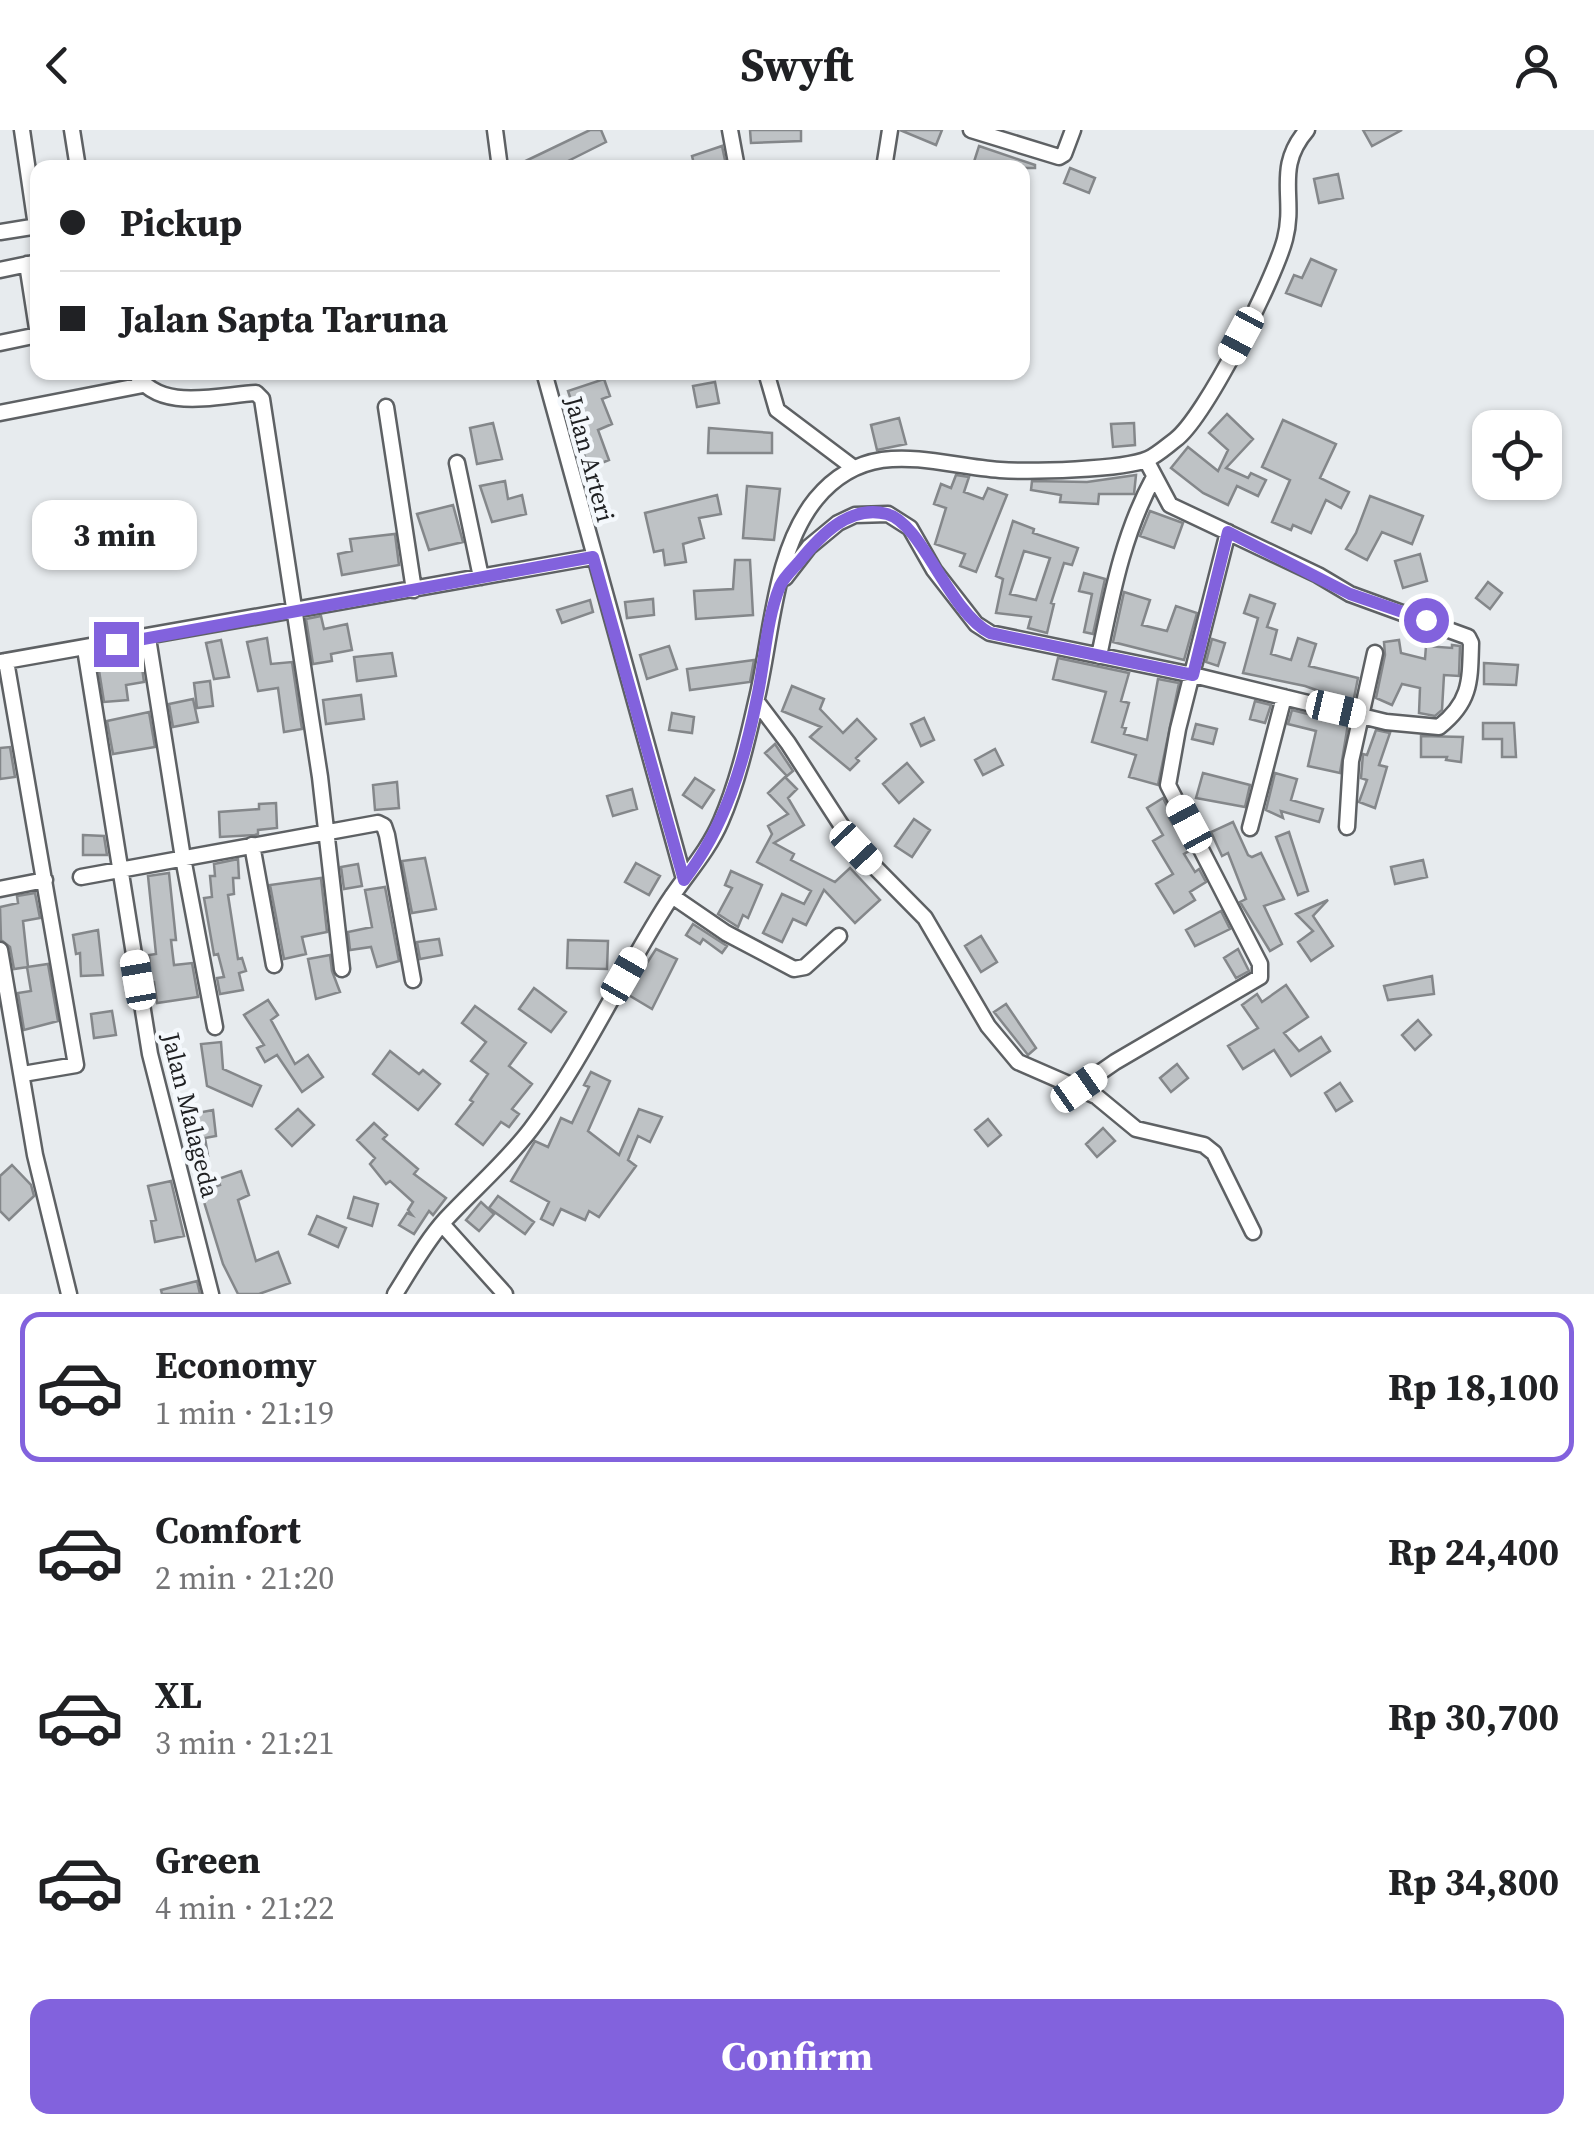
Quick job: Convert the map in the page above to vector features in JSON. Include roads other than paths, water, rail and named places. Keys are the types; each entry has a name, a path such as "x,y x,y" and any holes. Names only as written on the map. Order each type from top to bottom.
{"street":[{"path":"22,130 30,181"},
{"path":"72,130 77,160"},
{"path":"494,130 499,160"},
{"path":"730,130 736,160"},
{"path":"885,160 890,130"},
{"path":"971,130 1058,157 1064,154 1073,130"},
{"path":"395,1294 442,1224 528,1134 556,1095 672,896 721,823 756,702 790,543 801,518 819,495 854,468 884,460 915,458 998,470 1047,471 1146,460 1180,437 1196,416 1266,288 1286,237 1288,159 1307,130"},
{"path":"0,232 30,227"},
{"path":"0,270 30,263"},
{"path":"0,342 30,336"},
{"path":"0,413 135,380"},
{"path":"141,380 173,398 260,394 268,424 326,830 342,969"},
{"name":"Jalan Arteri","path":"546,380 684,880"},
{"path":"766,380 777,410 854,468"},
{"path":"386,407 414,590"},
{"path":"781,582 810,547 838,523 855,515 888,514 910,528 934,570 984,630 1386,722 1439,727 1450,718 1470,686 1468,637 1350,594 1170,505 1146,460"},
{"path":"457,462 481,577"},
{"path":"1099,656 1118,565 1132,521 1154,477"},
{"path":"1079,1088 1115,1062 1260,976 1260,964 1168,785 1178,728 1228,532"},
{"path":"23,1074 76,1065 3,662 593,557"},
{"path":"148,638 214,1027"},
{"name":"Jalan Malageda","path":"85,650 150,1054 211,1294"},
{"path":"1347,827 1351,761 1375,653"},
{"path":"1250,828 1284,697"},
{"path":"756,702 797,756 856,848 925,918 988,1026 1018,1062 1104,1100 1136,1129 1204,1145 1214,1154 1253,1232"},
{"path":"81,877 378,823 384,826 413,980"},
{"path":"252,845 274,965"},
{"path":"0,889 44,880"},
{"path":"672,896 726,934 794,969 805,967 838,936"},
{"path":"0,950 35,1156 68,1294"},
{"path":"442,1224 505,1294"}]}
